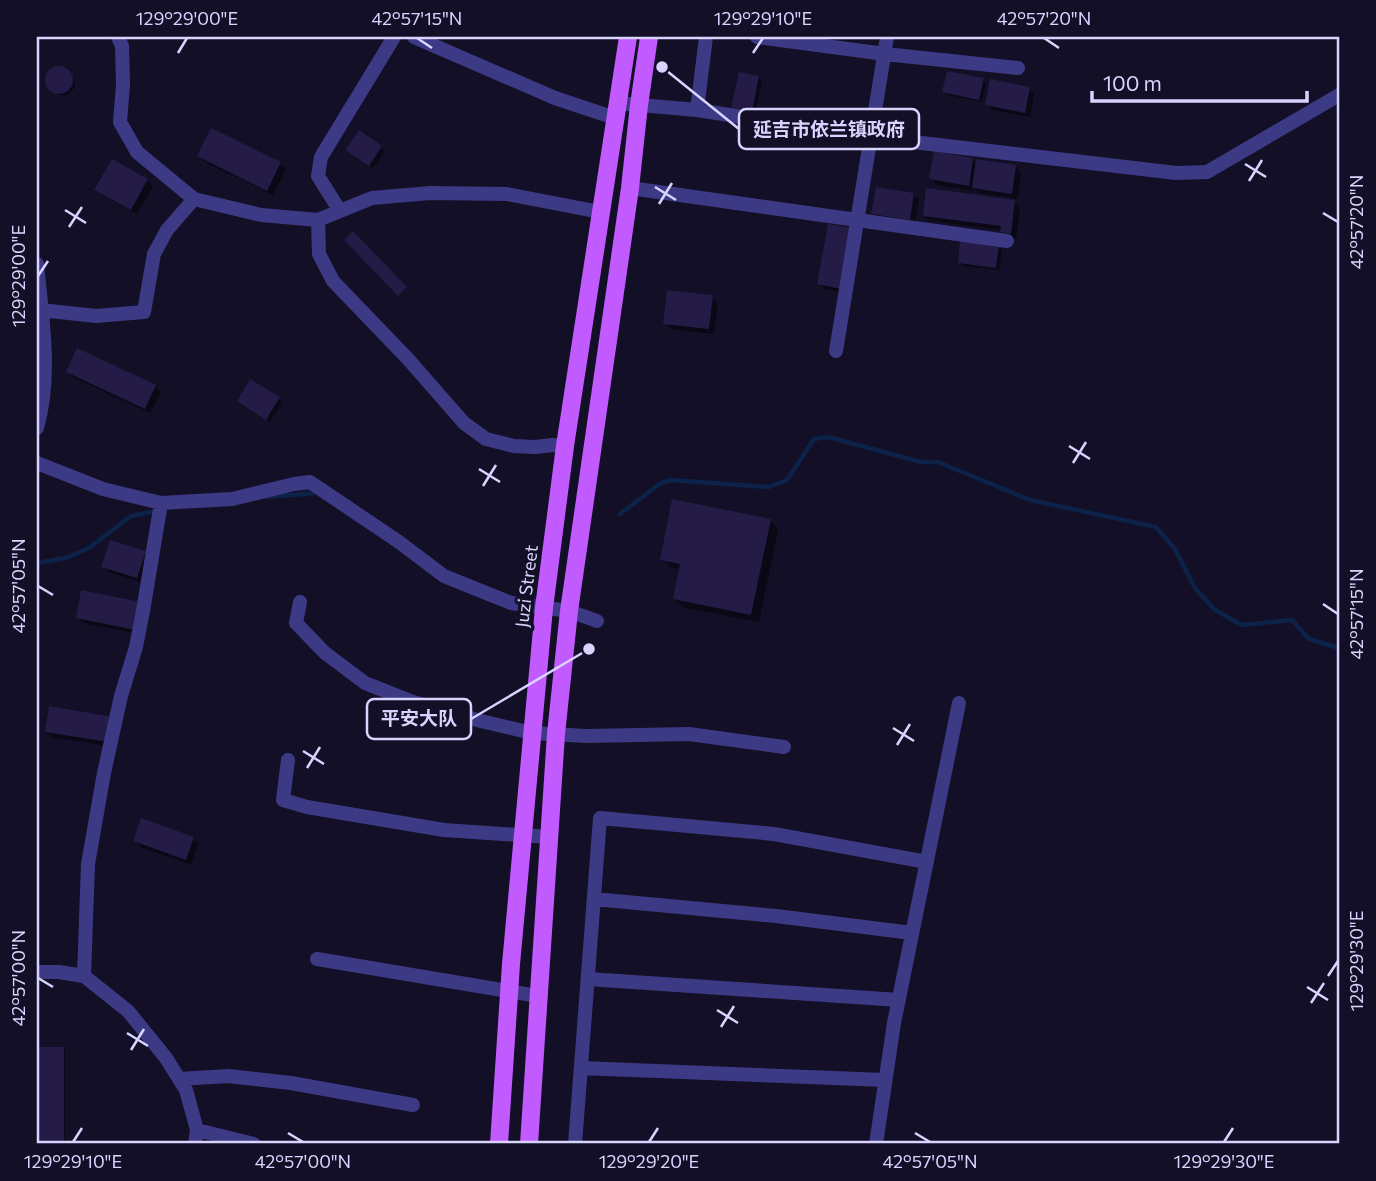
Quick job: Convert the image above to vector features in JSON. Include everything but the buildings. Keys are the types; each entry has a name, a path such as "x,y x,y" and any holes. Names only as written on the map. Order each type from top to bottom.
{"main road":[{"name":"Juzi Street","path":"499,1144 509,991 544,608 565,446 628,37"},
{"path":"528,1144 556,734 569,611 649,37"}],"street":[{"path":"118,37 122,47 123,72 120,122 137,152 194,199 261,215 318,220 372,198 429,193 507,194 600,212"},
{"path":"340,211 318,176 321,157 394,37"},
{"path":"415,37 555,98 616,110 639,105 697,110 871,137 1176,173 1207,172 1339,95"},
{"path":"697,110 706,37"},
{"path":"757,37 1018,68"},
{"path":"836,351 887,37"},
{"path":"630,188 1007,241"},
{"path":"41,310 96,316 144,312 154,254 167,230 194,199"},
{"path":"318,220 319,254 333,281 408,359 464,423 486,439 514,446 565,446"},
{"path":"37,264 46,374 37,428"},
{"path":"37,463 160,509 232,499 310,482 444,576 511,603 569,611 597,621"},
{"path":"84,976 88,864 104,773 140,623 160,509"},
{"path":"300,602 296,623 325,653 365,683 413,702 533,733 587,736 689,734 784,747"},
{"path":"876,1144 899,1000 959,703"},
{"path":"288,760 283,800 307,807 444,830 549,838"},
{"path":"575,1144 600,818 774,834 927,862"},
{"path":"594,899 776,916 912,933"},
{"path":"317,959 538,996"},
{"path":"37,972 84,976 128,1011 166,1058 186,1090 196,1137 254,1144"},
{"path":"588,979 899,1000"},
{"path":"581,1068 885,1080"},
{"path":"179,1079 228,1076 291,1083 413,1105"}],"waterway":[{"path":"620,514 661,483 671,480 769,487 787,480 814,439 828,437 921,462 938,462 1030,500 1156,527 1175,549 1195,588 1215,610 1242,625 1292,620 1309,639 1339,648"},
{"path":"265,497 319,493"},
{"path":"37,563 66,558 89,548 131,516 156,511"}],"place":[{"name":"延吉市依兰镇政府","path":"662,67"},
{"name":"平安大队","path":"589,649"}]}
